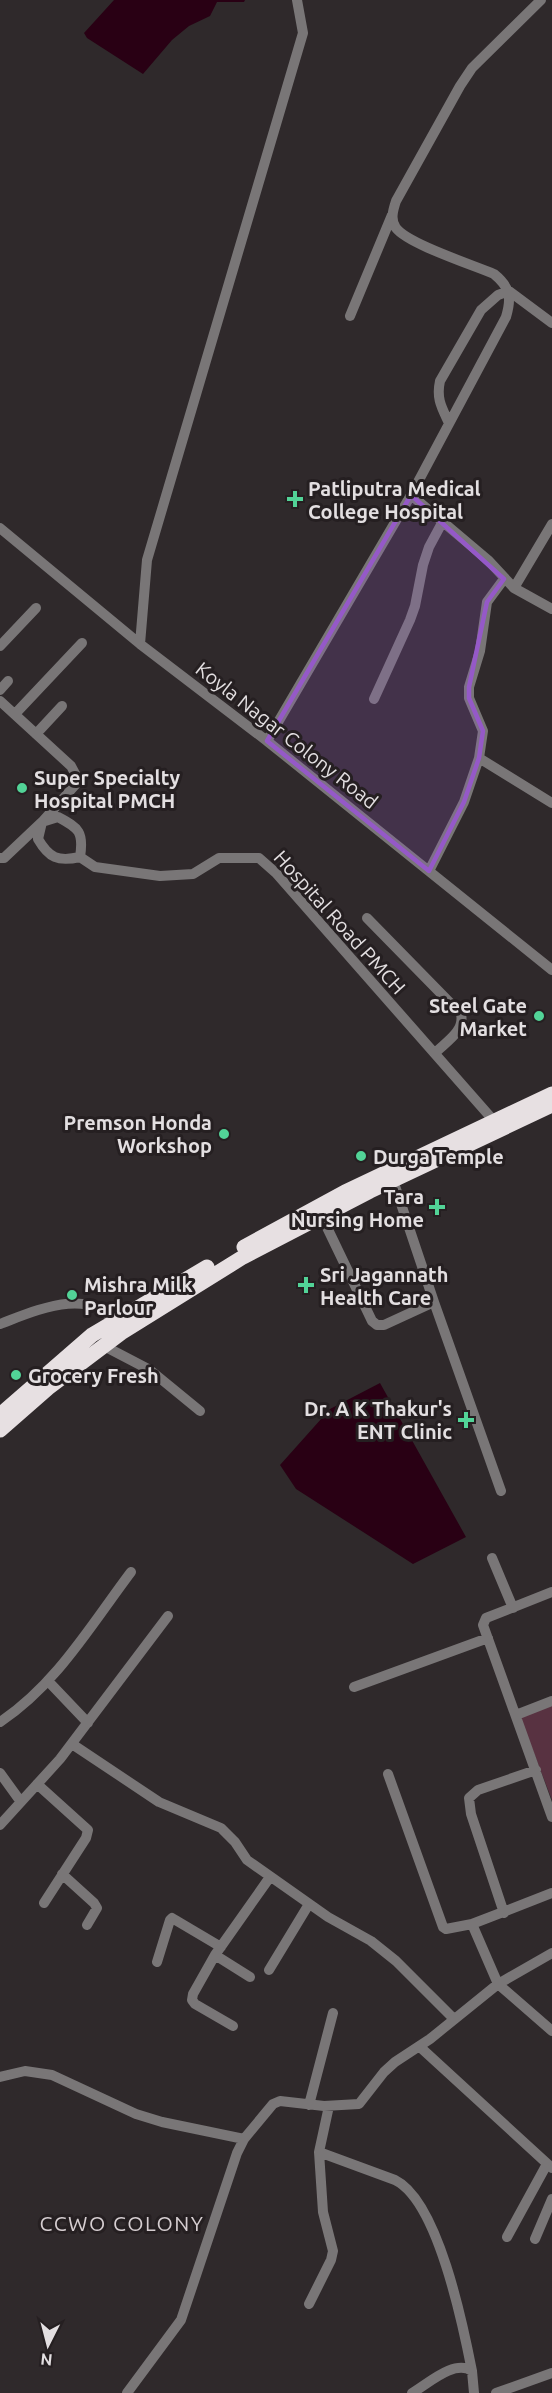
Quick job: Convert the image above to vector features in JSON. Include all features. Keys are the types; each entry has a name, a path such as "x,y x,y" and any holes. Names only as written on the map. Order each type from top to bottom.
{"highway":[{"path":"0,1431 48,1389 104,1346 117,1327 282,1226 368,1186 552,1094"},
{"path":"0,1414 92,1335 117,1327 243,1257 321,1217 368,1186 393,1180 552,1105"}],"street":[{"path":"140,644 147,560 303,33 297,0"},
{"path":"350,316 396,201 460,86 472,68 541,0"},
{"path":"392,215 396,228 410,239 494,274 504,282 509,291 552,323"},
{"path":"267,741 411,495 506,317 510,303 509,291"},
{"path":"449,423 439,403 440,381 481,310 488,302 509,291"},
{"path":"411,495 488,560 514,588 552,609"},
{"path":"374,699 416,606 423,565 429,547 443,521"},
{"path":"514,588 539,542 552,524"},
{"name":"Koyla Nagar Colony Road","path":"0,528 140,644 267,741 552,970"},
{"path":"429,871 464,802 479,758 483,731 469,699 469,687 480,651 487,602 504,579"},
{"path":"0,646 36,608"},
{"path":"15,714 82,643"},
{"path":"0,700 71,766 78,779 77,783 42,822 4,858 0,858"},
{"path":"36,734 62,706"},
{"path":"479,758 552,803"},
{"path":"58,817 76,826 82,840 80,857 60,860 45,851 38,839 42,822 58,817"},
{"name":"Hospital Road PMCH","path":"80,857 95,867 160,876 193,874 219,858 260,858 276,873 494,1121"},
{"path":"367,918 461,1014 463,1021 460,1029 435,1053"},
{"path":"393,1180 501,1491"},
{"path":"321,1217 372,1320 378,1325 384,1325 434,1302"},
{"path":"0,1324 43,1309 82,1303 105,1310 117,1327"},
{"path":"104,1346 150,1370 200,1411"},
{"path":"492,1557 513,1608"},
{"path":"0,1722 31,1700 48,1681 131,1572"},
{"path":"552,1593 486,1618 483,1625 552,1817"},
{"path":"0,1825 72,1744 168,1616"},
{"path":"354,1687 488,1638"},
{"path":"48,1681 88,1723"},
{"path":"516,1715 552,1701"},
{"path":"72,1744 159,1802 221,1828 235,1842 243,1856 270,1877 383,1950 454,2019"},
{"path":"504,1912 471,1814 469,1798 478,1790 536,1770"},
{"path":"0,1773 21,1802"},
{"path":"388,1774 443,1927 452,1930 472,1924 552,1893"},
{"path":"37,1784 88,1830 86,1838 44,1903"},
{"path":"62,1874 97,1908 87,1924"},
{"path":"232,2026 195,2004 192,2000 193,1994 218,1951 270,1877"},
{"path":"269,1970 309,1904"},
{"path":"157,1962 172,1918 250,1977"},
{"path":"472,1924 498,1984 552,2031"},
{"path":"127,2393 181,2320 244,2139 273,2104 290,2101 328,2106 360,2104 388,2068 420,2047 498,1984 552,1953"},
{"path":"309,2104 333,2013"},
{"path":"420,2047 550,2166 507,2237"},
{"path":"0,2077 25,2071 52,2074 136,2114 162,2122 244,2139"},
{"path":"309,2304 331,2260 333,2251 323,2212 319,2152 328,2106"},
{"path":"319,2152 395,2180 405,2185 414,2195 442,2254 461,2317 474,2393"},
{"path":"535,2240 552,2199"},
{"path":"412,2393 451,2369 466,2367 472,2371"},
{"path":"496,2393 552,2373"}],"highlighted area":[{"path":"411,495 504,579 487,602 469,687 469,698 483,731 479,758 464,802 429,871 267,741"}],"shaded area":[{"path":"114,0 245,0 244,2 217,2 210,16 189,26 172,40 143,74 87,38 84,33"},
{"path":"380,1383 466,1537 413,1564 296,1489 280,1465 330,1409"},
{"path":"552,1704 552,1800 520,1717"}],"place":[{"name":"Patliputra Medical College Hospital","path":"295,499"},
{"name":"Super Specialty Hospital PMCH","path":"22,788"},
{"name":"Steel Gate Market","path":"539,1016"},
{"name":"Premson Honda Workshop","path":"224,1134"},
{"name":"Durga Temple","path":"361,1156"},
{"name":"Tara Nursing Home","path":"437,1207"},
{"name":"Sri Jagannath Health Care","path":"306,1285"},
{"name":"Mishra Milk Parlour","path":"72,1295"},
{"name":"Grocery Fresh","path":"16,1375"},
{"name":"Dr. A K Thakur's ENT Clinic","path":"466,1420"}],"district":[{"name":"CCWO COLONY","path":"122,2223"}]}
